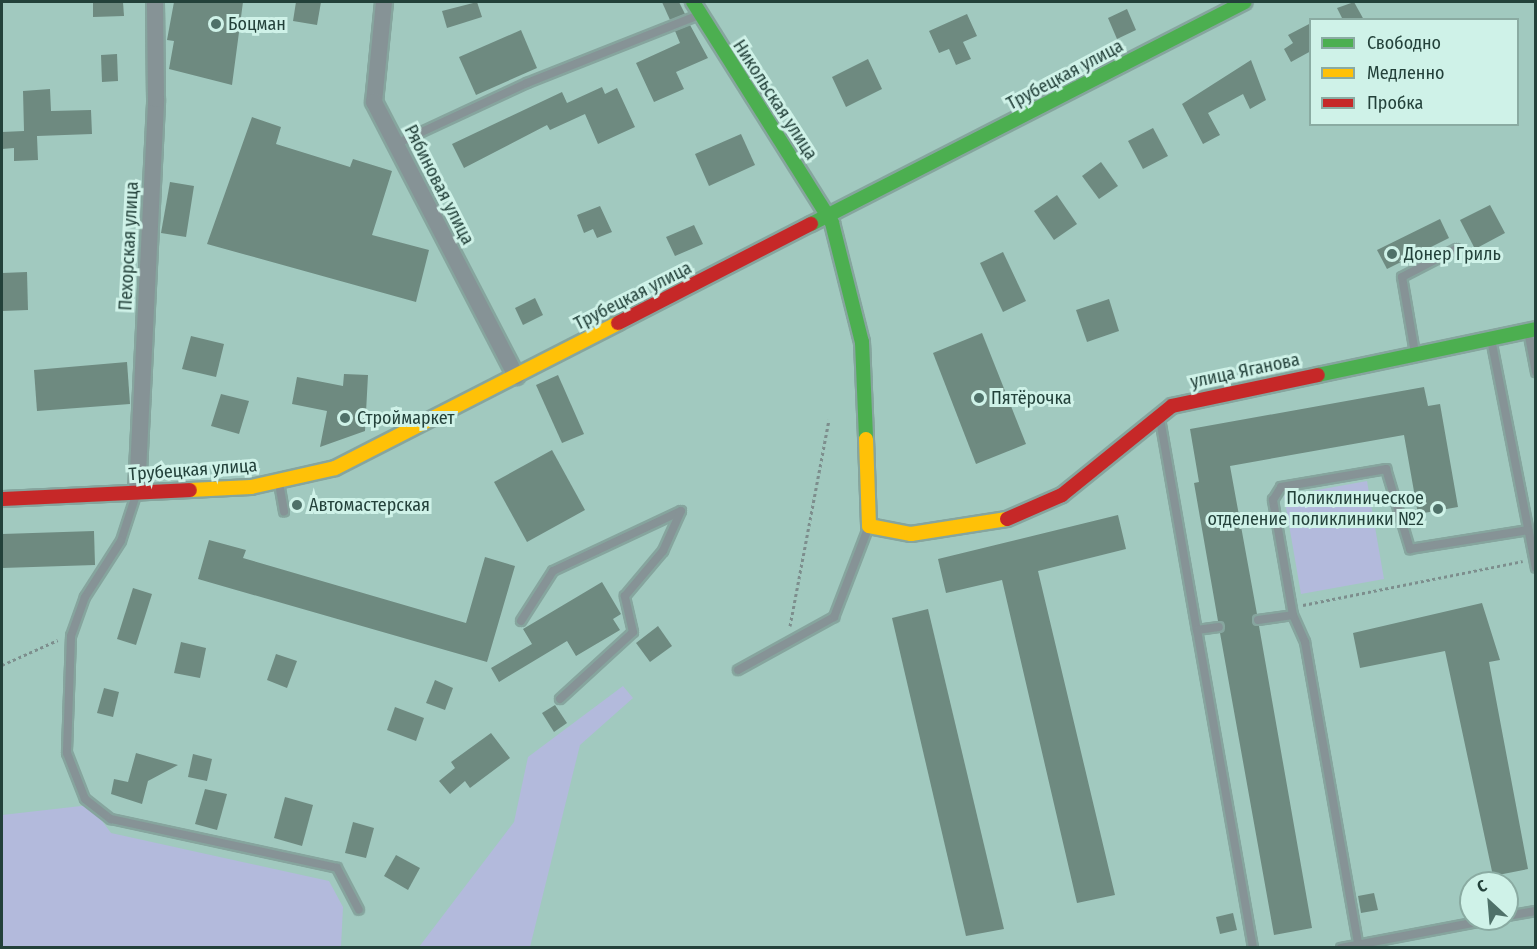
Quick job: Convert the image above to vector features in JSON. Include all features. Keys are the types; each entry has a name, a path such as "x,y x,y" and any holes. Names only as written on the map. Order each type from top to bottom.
{"main road":[{"name":"Никольская улица","path":"693,2 699,15 829,218 862,342 869,526"},
{"name":"Трубецкая улица","path":"2,499 251,487 335,468 829,218 1245,2"},
{"name":"улица Яганова","path":"869,526 911,534 995,522 1062,495 1160,415 1182,402 1532,330"}],"street":[{"name":"Пехорская улица","path":"137,492 156,99 155,2"},
{"name":"Рябиновая улица","path":"384,2 374,102 516,376"}],"lane":[{"path":"396,144 527,83 699,15"},
{"path":"1416,354 1401,277 1456,249"},
{"path":"1532,330 1536,372"},
{"path":"1491,338 1535,563"},
{"path":"1160,415 1253,948"},
{"path":"1358,944 1305,642 1292,611 1273,500 1281,487 1386,469 1410,549 1528,530"},
{"path":"278,481 284,512"},
{"path":"137,492 121,541 85,597 71,636 67,753 85,799 111,819 337,868 358,910"},
{"path":"521,621 553,571 681,511 663,551 625,596 633,632 560,699"},
{"path":"738,670 834,617 869,526"},
{"path":"1258,621 1292,611"},
{"path":"1197,630 1219,627"},
{"path":"1519,914 1536,911"},
{"path":"1341,948 1459,925"}],"path":[{"path":"787,643 828,420"},
{"path":"1292,611 1535,563"},
{"path":"2,664 71,636"}],"shaded area":[{"path":"1367,481 1384,579 1301,594 1284,496"},
{"path":"623,686 633,698 580,745 530,947 419,947 514,822 528,757"},
{"path":"90,805 111,833 329,881 343,907 341,947 2,947 2,815"}],"building":[{"path":"93,2 123,2 124,16 93,17"},
{"path":"174,2 243,2 232,85 169,69 174,41 167,40"},
{"path":"296,2 321,2 317,25 293,21"},
{"path":"477,2 482,17 447,28 442,11"},
{"path":"662,2 679,2 685,14 670,20"},
{"path":"1354,2 1363,18 1342,18 1337,8"},
{"path":"1127,9 1136,30 1117,39 1108,18"},
{"path":"967,14 977,36 963,42 971,59 956,65 949,49 939,53 929,31"},
{"path":"1309,24 1309,52 1291,62 1284,49 1293,43 1288,35"},
{"path":"690,25 708,58 676,72 684,89 654,102 636,63 680,43 675,31"},
{"path":"521,30 537,68 476,95 459,57"},
{"path":"117,54 118,81 102,82 101,55"},
{"path":"868,59 882,89 846,107 832,77"},
{"path":"1251,60 1266,100 1250,109 1243,94 1208,113 1220,135 1203,144 1182,104"},
{"path":"602,87 605,94 617,88 635,127 598,144 585,114 550,130 547,125 464,168 452,144 562,92 567,103"},
{"path":"50,89 51,111 91,110 92,134 37,136 38,160 14,161 14,148 2,149 2,132 24,131 23,91"},
{"path":"252,117 281,127 276,144 350,167 353,159 392,171 372,235 429,250 416,302 207,244"},
{"path":"1153,128 1168,156 1143,169 1128,141"},
{"path":"741,134 755,165 709,186 695,154"},
{"path":"1101,162 1118,186 1099,199 1082,176"},
{"path":"170,182 194,186 186,237 161,233"},
{"path":"1057,195 1077,224 1054,240 1034,211"},
{"path":"1490,205 1505,233 1475,249 1460,220"},
{"path":"600,206 612,232 597,238 593,229 584,233 577,215"},
{"path":"1440,219 1449,238 1387,269 1377,250"},
{"path":"694,225 703,244 675,256 666,237"},
{"path":"1003,252 1026,301 1003,312 980,263"},
{"path":"27,272 28,310 2,311 2,273"},
{"path":"535,298 543,315 523,325 515,308"},
{"path":"1109,299 1119,331 1087,342 1076,310"},
{"name":"Пятёрочка","path":"982,333 1026,444 976,464 933,353"},
{"path":"191,336 224,344 216,377 182,369"},
{"path":"127,362 130,404 37,411 34,370"},
{"path":"344,374 368,375 365,431 320,447 327,411 292,404 297,377 343,386"},
{"path":"558,375 584,434 562,443 536,385"},
{"path":"1424,387 1428,406 1440,404 1458,507 1418,514 1404,435 1230,466 1257,614 1252,621 1259,626 1312,928 1274,935 1220,633 1225,626 1218,621 1194,483 1199,482 1190,429"},
{"path":"221,394 249,401 239,434 211,426"},
{"path":"552,450 585,510 527,542 494,482"},
{"path":"1118,515 1126,549 1038,571 1115,895 1077,903 1002,580 946,593 938,559"},
{"path":"94,531 95,565 2,568 2,534"},
{"path":"209,540 246,550 243,558 466,623 485,557 515,566 487,662 198,579"},
{"path":"602,582 621,614 613,619 620,630 576,656 567,641 499,682 491,668 532,644 523,629"},
{"path":"133,588 152,594 136,645 117,639"},
{"path":"1482,603 1500,660 1489,662 1528,869 1492,871 1445,651 1360,668 1353,633"},
{"path":"928,609 1004,929 966,936 892,618"},
{"path":"658,626 672,646 650,662 636,643"},
{"path":"181,642 206,648 200,678 174,673"},
{"path":"276,654 297,661 287,688 267,680"},
{"path":"435,680 453,688 445,710 426,703"},
{"path":"104,688 119,692 113,717 97,713"},
{"path":"555,705 567,723 554,732 542,713"},
{"path":"395,707 424,718 416,741 387,730"},
{"path":"491,733 510,758 470,788 465,781 450,794 439,781 455,768 451,762"},
{"path":"136,753 178,765 148,781 142,804 111,794 114,779 128,782"},
{"path":"193,754 212,759 207,781 188,777"},
{"path":"205,789 227,794 217,830 195,824"},
{"path":"285,797 313,805 302,846 274,838"},
{"path":"353,822 374,828 366,858 345,853"},
{"path":"396,855 420,868 408,890 384,876"},
{"path":"1374,893 1378,910 1361,913 1358,896"},
{"path":"1233,913 1237,930 1220,934 1216,917"}],"traffic: fast":[{"path":"693,2 832,223 862,342 866,439"},
{"path":"811,224 1245,2"},
{"path":"1318,375 1536,329"}],"traffic: slow":[{"path":"190,490 251,487 335,468 618,323"},
{"path":"866,439 869,526 911,534 1007,519"}],"traffic: jam":[{"path":"618,323 811,224"},
{"path":"1007,519 1062,495 1172,406 1318,375"},
{"path":"2,499 190,490"}],"place":[{"name":"Боцман","path":"216,24"},
{"name":"Донер Гриль","path":"1392,254"},
{"name":"Пятёрочка","path":"979,398"},
{"name":"Строймаркет","path":"345,418"},
{"name":"Автомастерская","path":"297,505"},
{"name":"Поликлиническое отделение поликлиники №2","path":"1438,509"}]}
